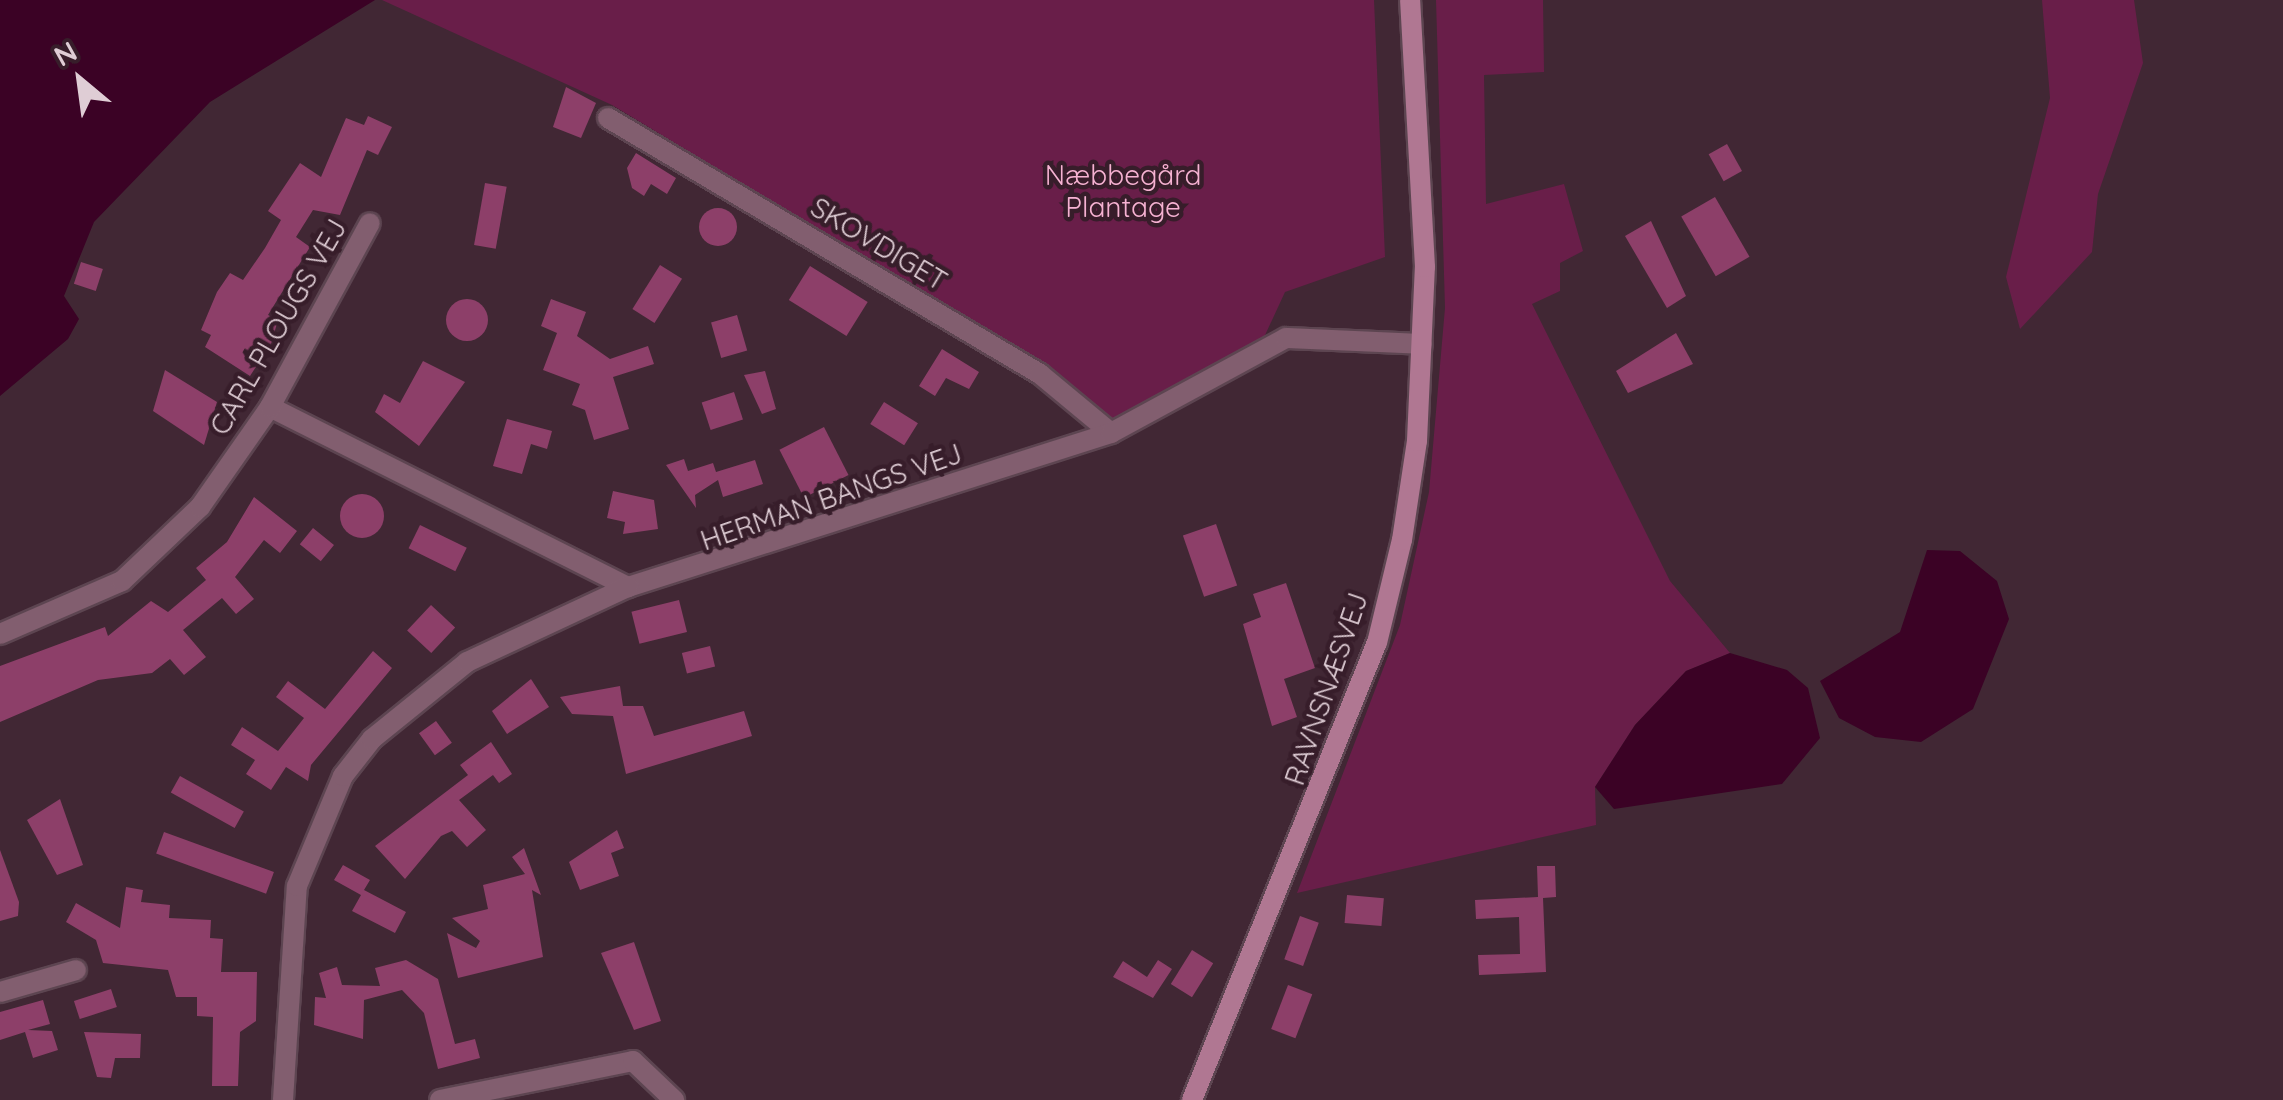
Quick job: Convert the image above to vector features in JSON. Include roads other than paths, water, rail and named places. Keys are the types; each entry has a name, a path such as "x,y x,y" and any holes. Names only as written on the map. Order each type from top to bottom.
{"main road":[{"name":"RAVNSNÆSVEJ","path":"1190,1100 1377,643 1418,441 1422,344 1410,0"}],"street":[{"name":"SKOVDIGET","path":"608,118 1040,374 1111,433"},
{"name":"CARL PLOUGS VEJ","path":"0,634 77,607 163,547 270,407 370,223"},
{"name":"HERMAN BANGS VEJ","path":"282,1100 296,886 344,776 372,739 467,662 628,587 1111,433 1286,338 1422,344"},
{"path":"270,407 628,587"},
{"path":"0,992 76,970"},
{"path":"440,1100 634,1061 674,1100"}],"park label":[{"name":"Næbbegård Plantage","path":"1123,191"}]}
